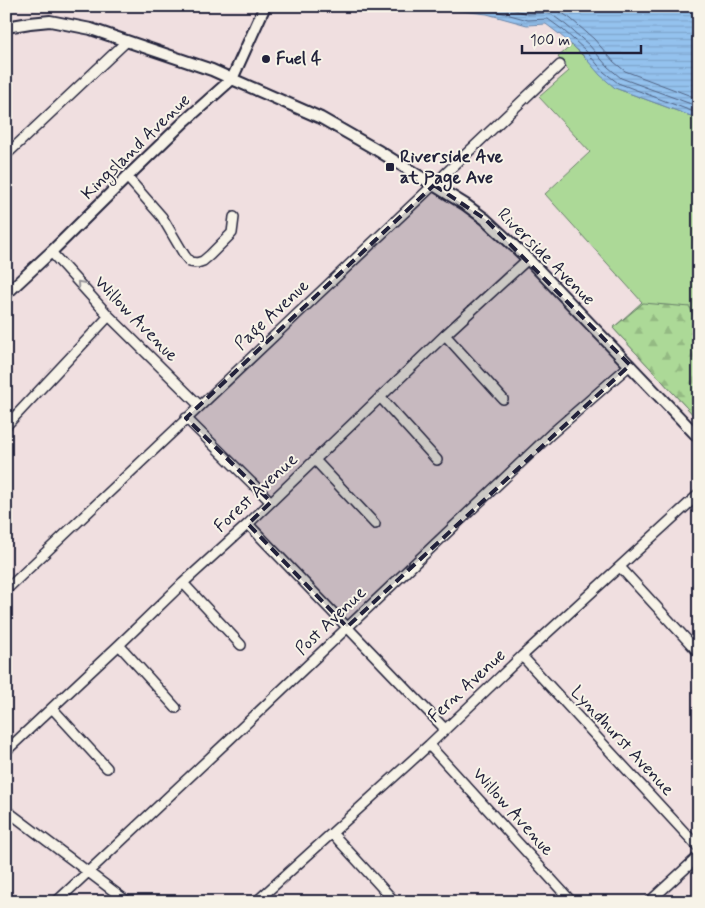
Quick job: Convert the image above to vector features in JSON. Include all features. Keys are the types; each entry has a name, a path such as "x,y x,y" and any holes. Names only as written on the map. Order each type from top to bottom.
{"main road":[{"name":"Kingsland Avenue","path":"6,294 186,120 232,79 265,6"},
{"name":"Riverside Avenue","path":"6,27 30,22 50,21 91,29 212,70 321,118 377,150 466,205 485,219 528,258 699,438"}],"street":[{"path":"6,155 127,41"},
{"name":"Page Avenue","path":"6,590 560,65"},
{"path":"127,177 162,217 190,262 197,263 210,256 232,232 234,217"},
{"name":"Willow Avenue","path":"51,252 110,316 200,406"},
{"name":"Forest Avenue","path":"6,751 528,258"},
{"path":"6,426 110,316"},
{"path":"446,335 503,399"},
{"name":"Post Avenue","path":"56,902 551,434 630,365"},
{"path":"380,397 437,460"},
{"path":"186,418 271,502"},
{"path":"315,460 375,524"},
{"name":"Fern Avenue","path":"256,902 429,745 522,656 699,494"},
{"path":"248,524 445,730"},
{"path":"620,567 699,653"},
{"path":"183,583 241,645"},
{"path":"119,645 176,708"},
{"name":"Lyndhurst Avenue","path":"522,656 699,848"},
{"path":"52,708 107,768"},
{"name":"Willow Avenue","path":"429,745 572,902"},
{"path":"6,810 128,902"},
{"path":"332,833 395,902"},
{"path":"649,902 699,856"}],"highlighted area":[{"path":"434,185 485,219 630,365 347,627 248,524 271,502 186,418"}],"green space":[{"path":"572,45 615,88 699,119 699,421 613,328 642,302 545,194 590,152 539,97 569,71 558,57"},
{"path":"643,303 690,307 699,334 699,421 613,328"}],"water":[{"path":"419,6 699,6 699,119 615,88 600,75 581,53 546,24 527,25 487,14"}],"place":[{"name":"Fuel 4","path":"266,59"},
{"name":"Riverside Ave at Page Ave","path":"390,167"}]}
